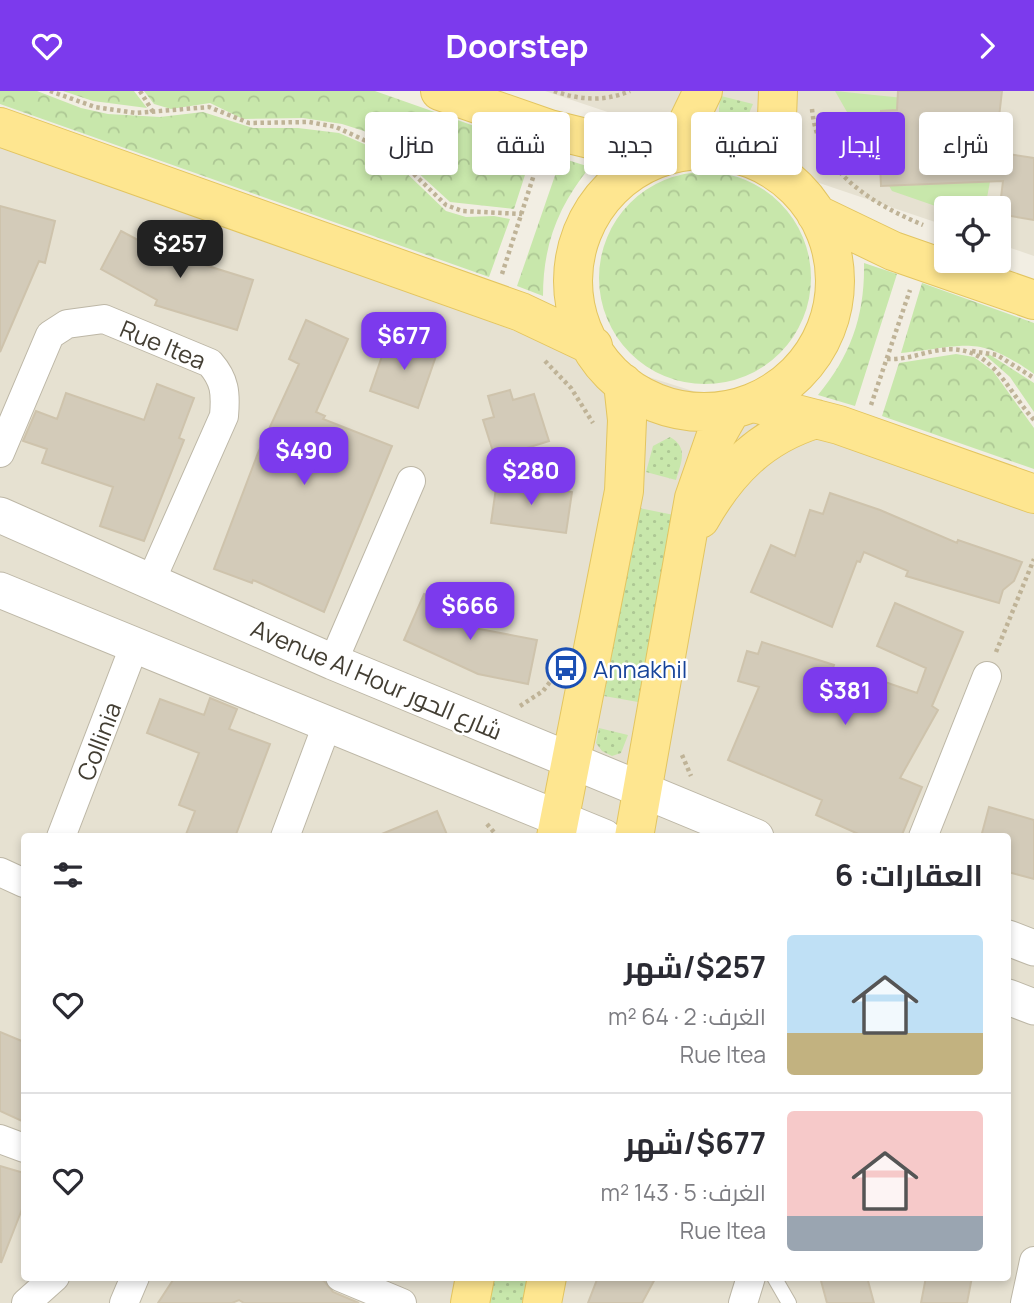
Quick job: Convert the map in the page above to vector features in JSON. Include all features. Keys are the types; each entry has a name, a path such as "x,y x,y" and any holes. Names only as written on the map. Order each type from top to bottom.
{"main road":[{"path":"440,91 500,112"},
{"path":"677,136 702,91"},
{"path":"0,127 545,322 593,346"},
{"path":"623,175 597,200 579,234 572,272 577,311 593,346 623,383 647,399 674,409 703,413 743,406 780,390 802,372 818,349 830,323 836,295 835,267 829,239 800,192 781,175"},
{"path":"816,214 920,260 1034,300"},
{"path":"558,828 624,491 627,420 623,383"},
{"path":"743,406 816,419 1034,494"},
{"path":"635,833 686,542 703,467 743,406"},
{"path":"686,542 716,492 739,464 782,432 816,419"},
{"path":"470,1303 474,1281"},
{"path":"542,1303 546,1281"}],"street":[{"name":"Rue Itea","path":"0,453 50,335 67,324 104,319 210,363 222,377 226,396 224,416 150,583"},
{"path":"333,662 411,481"},
{"name":"Avenue Al Hour شارع الحور","path":"0,515 333,662 746,833"},
{"path":"0,590 487,788 558,828 584,833"},
{"name":"Collinia","path":"63,833 135,644"},
{"path":"925,833 987,676"},
{"path":"286,833 328,722"},
{"path":"0,873 21,882"},
{"path":"1011,939 1034,948"},
{"path":"1011,998 1034,1007"},
{"path":"0,1139 21,1148"},
{"path":"1025,1303 1034,1261"},
{"path":"26,1303 51,1281"},
{"path":"124,1303 133,1281"},
{"path":"350,1281 402,1303"},
{"path":"743,1303 750,1281"}],"lane":[{"path":"776,1281 789,1303"}],"path":[{"path":"50,91 95,107 153,113 209,107 249,123 309,122 336,127 357,134 391,153 446,205 462,211 522,214"},
{"path":"140,91 153,113"},
{"path":"554,91 602,99 630,91"},
{"path":"555,112 561,93"},
{"path":"795,97 845,178 881,207 932,228 920,260"},
{"path":"493,303 534,175"},
{"path":"887,359 907,359 945,349 970,351 997,355 1034,378"},
{"path":"970,351 997,369 1034,420"},
{"path":"542,358 571,388 594,425"},
{"path":"987,676 1034,559"},
{"path":"508,733 520,705 543,691 558,669"},
{"path":"682,753 684,766 697,783"},
{"path":"487,788 477,814 494,833"}],"shaded area":[{"path":"545,91 1034,91 1034,256 1011,248 1011,196 934,196 934,222 795,175 802,175 802,112 691,112 691,140 677,135 677,112 608,112"},
{"path":"0,139 579,355 823,432 1034,513 1034,1303 0,1303"}],"green space":[{"path":"0,91 37,91 81,108 108,114 160,117 203,112 253,128 298,128 339,133 365,144 365,175 409,175 446,211 466,217 494,216 510,219 489,277 0,104"},
{"path":"63,91 134,91 147,108 93,101"},
{"path":"144,91 375,91 435,112 365,112 365,132 342,124 303,118 243,119 210,103 171,109 154,104"},
{"path":"835,91 933,101 938,112 919,112 919,175 991,175 987,196 934,196 934,206 892,191 883,175 905,175 905,112 847,112"},
{"path":"721,96 753,104 750,112 719,111"},
{"path":"458,120 472,125 472,175 525,175 514,209 450,202 421,175 458,175"},
{"path":"570,161 584,165 584,175 569,196 554,227 546,260 543,296 517,286 555,175 570,175"},
{"path":"684,174 729,175 764,190 780,203 793,219 809,257 809,299 793,337 780,353 764,366 726,382 684,382 646,366 630,353 617,337 601,299 601,257 617,219 630,203 646,190"},
{"path":"864,263 897,274 855,406 818,395 839,365 854,333 862,300"},
{"path":"922,283 1034,323 1034,374 1014,361 983,348 956,346 901,353"},
{"path":"987,353 1034,383 1034,412 1010,377 985,355"},
{"path":"956,354 974,357 993,371 1034,428 1034,469 882,416 899,363"},
{"path":"670,437 682,451 676,480 646,472 653,446"},
{"path":"639,508 674,515 638,702 604,696"},
{"path":"599,728 628,735 621,753 612,756 602,751 596,743"},
{"path":"488,1281 526,1281 522,1303 484,1303"}],"building":[{"path":"898,91 1002,91 1000,112 919,112 919,175 1013,175 1013,155 1034,158 1034,220 1011,216 1011,196 1001,196 1003,181 881,186 880,175 905,175 905,112 881,112 897,110"},
{"path":"0,206 55,221 45,263 39,261 0,352"},
{"path":"121,231 170,257 177,234 201,241 195,262 253,280 237,330 155,305 157,300 101,269"},
{"path":"306,320 348,339 316,412 325,416 323,419 392,446 324,612 253,580 252,583 214,569 258,453 299,364 289,359"},
{"path":"389,336 437,353 418,408 370,391"},
{"path":"157,384 194,398 179,438 184,440 144,541 100,526 113,487 42,463 47,449 23,441 36,411 57,419 66,393 144,420"},
{"path":"510,390 513,400 534,394 549,441 495,458 483,420 494,417 488,396"},
{"path":"497,481 572,492 566,533 491,523"},
{"path":"830,493 880,510 957,543 958,540 1022,562 1014,581 1003,590 999,603 906,576 908,571 864,552 860,562 857,561 832,627 751,592 771,545 795,556 810,510 823,514"},
{"path":"424,594 478,617 474,628 537,640 528,684 478,674 404,640"},
{"path":"895,603 963,632 932,706 938,710 900,778 922,787 903,833 856,833 816,815 822,800 728,760 759,687 738,681 747,651 758,654 762,642 834,665 827,686 869,710 885,682 917,693 926,668 877,646"},
{"path":"210,698 237,709 229,729 270,744 237,833 187,833 195,811 179,805 199,753 147,733 160,699 204,715"},
{"path":"989,807 1034,820 1034,879 1011,873 1011,833 982,833"},
{"path":"437,811 446,833 384,833"},
{"path":"0,1032 21,1041 21,1121 0,1111"},
{"path":"0,1166 21,1172 21,1212 1,1263"},
{"path":"172,1281 324,1281 333,1292 359,1303 244,1303 239,1300 232,1303 158,1303"},
{"path":"596,1281 654,1281 642,1303 588,1303"},
{"path":"821,1281 868,1281 874,1303 827,1303"},
{"path":"925,1281 971,1281 967,1303 921,1303"}],"place":[{"name":"Annakhil","path":"566,668"}]}
